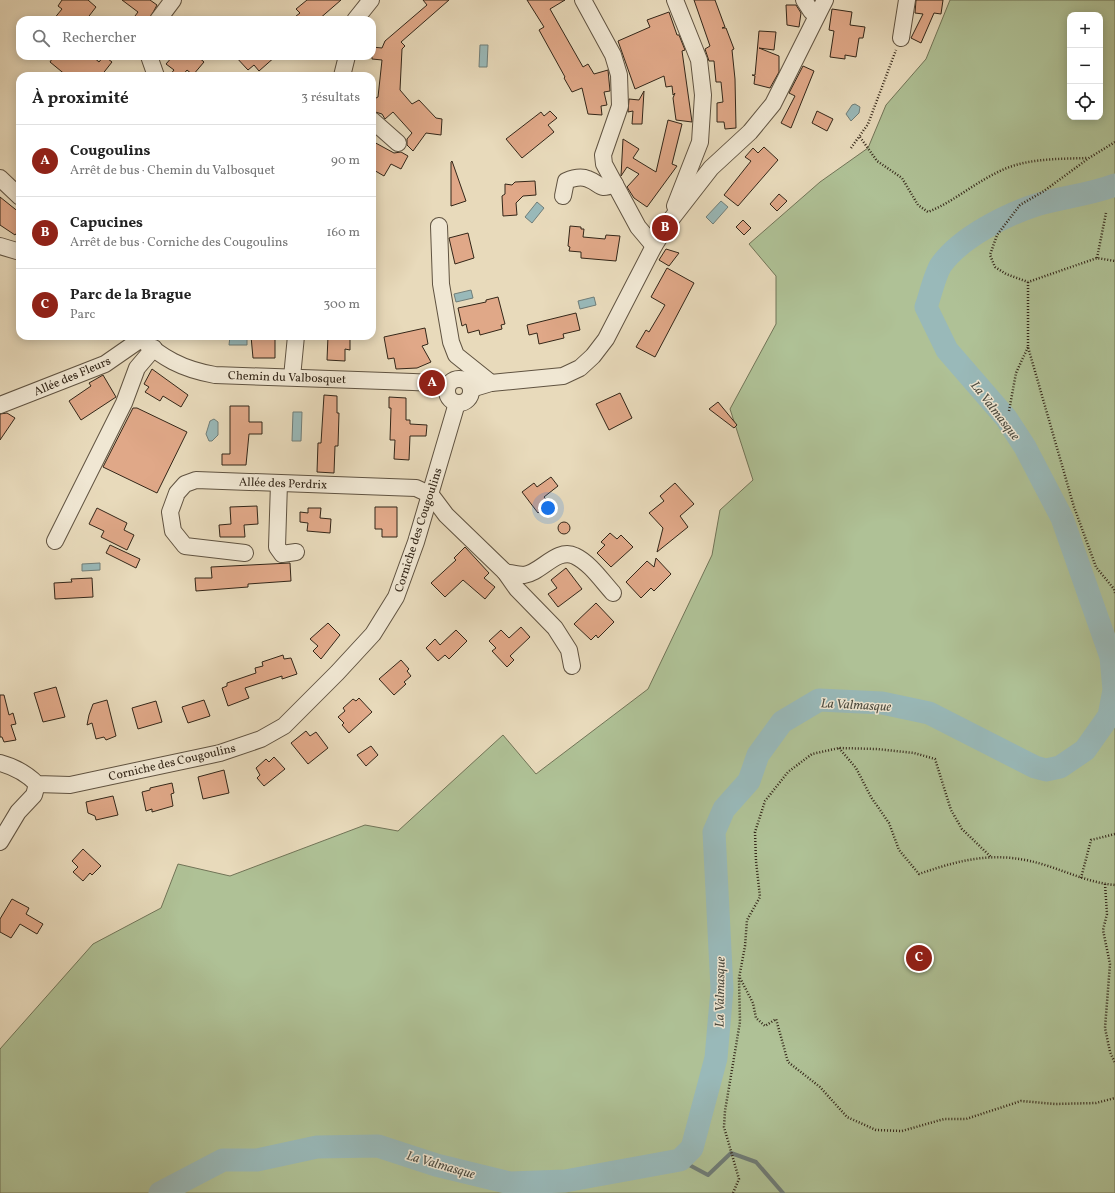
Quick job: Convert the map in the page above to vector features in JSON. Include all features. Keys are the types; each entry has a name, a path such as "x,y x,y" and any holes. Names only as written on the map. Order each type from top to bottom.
{"street":[{"path":"161,16 173,0"},
{"path":"358,16 371,0"},
{"path":"583,0 613,55 619,75 620,106 603,155 604,164 638,227 654,246"},
{"path":"471,389 491,383 563,376 580,368 593,356 606,339 654,246 686,191 700,142 703,95 699,60 674,0"},
{"path":"804,0 811,11 817,15"},
{"path":"686,191 750,132 768,110 782,87 825,0"},
{"path":"901,38 907,0"},
{"path":"150,60 155,72"},
{"path":"343,72 345,60"},
{"path":"376,124 398,144"},
{"path":"0,178 16,193"},
{"path":"563,196 566,181 574,178 588,179 596,185 606,187 615,184"},
{"path":"439,226 441,284 451,342 456,355 491,383"},
{"path":"0,246 16,251"},
{"name":"Allée des Fleurs","path":"0,405 105,364 136,340"},
{"name":"Chemin du Valbosquet","path":"142,340 171,361 192,371 215,375 413,382 432,383 447,387"},
{"path":"292,377 296,340"},
{"path":"55,541 124,403 137,368 154,348"},
{"path":"460,379 467,382 471,389 468,400 457,403 450,399 447,387 452,381 460,379"},
{"name":"Corniche des Cougoulins","path":"37,784 70,786 220,753 261,739 284,726 338,673 373,634 396,597 431,495 457,403"},
{"name":"Allée des Perdrix","path":"245,553 184,546 173,531 170,512 177,493 185,484 196,480 416,488 431,495"},
{"path":"279,483 277,547 282,554 296,552"},
{"path":"431,495 446,514 505,572 517,589 555,628 569,650 572,666"},
{"path":"505,572 524,575 537,570 560,555 573,555 583,561 613,593"},
{"path":"0,763 12,766 28,774 37,784 34,796 18,812 0,842"}],"path":[{"path":"851,148 860,137 877,103 901,38"},
{"path":"860,137 877,161 902,178 918,205 928,212 942,207 999,171 1036,160 1088,158"},
{"path":"1115,142 1088,158 1044,191 1020,205 997,235 990,255 995,267 1000,271 1028,282 1097,258 1115,261"},
{"path":"1097,258 1106,213"},
{"path":"1028,282 1028,347 1074,507 1096,566 1115,593"},
{"path":"1009,411 1016,372 1028,347"},
{"path":"733,1193 738,1179 724,1127 729,1080 740,1022 739,978 745,946 747,920 760,897 756,861 755,832 765,802 788,772 812,754 839,748 914,753 935,758 950,810 962,830 991,856"},
{"path":"839,748 856,768 871,797 889,823 898,850 919,874 953,862 991,856 1012,857 1046,865 1098,884 1115,885"},
{"path":"1081,878 1090,840 1115,834"},
{"path":"1105,884 1107,914 1103,930 1110,964 1105,1028 1110,1052 1115,1063"},
{"path":"739,978 753,1003 756,1018 765,1026 776,1019 788,1062 820,1087 847,1117 876,1130 902,1131 944,1119 966,1119 1021,1101 1055,1104 1096,1103 1115,1098"}],"green space":[{"path":"950,0 1115,0 1115,1193 0,1193 0,1049 93,944 161,908 178,864 230,876 365,825 398,831 503,735 536,774 648,689 712,555 720,510 753,480 730,409 776,324 776,276 749,244 820,182 868,148 886,105 926,59"}],"water":[{"path":"480,45 488,45 487,67 479,67"},
{"path":"855,104 860,107 859,113 851,121 846,114 852,105"},
{"path":"721,201 728,207 713,224 706,217"},
{"path":"537,202 544,208 532,223 525,217"},
{"path":"471,290 473,298 456,302 454,294"},
{"path":"594,297 596,305 580,309 578,301"},
{"path":"230,340 247,340 247,345 229,345"},
{"path":"293,412 302,412 301,441 292,441"},
{"path":"214,419 218,422 218,435 212,441 209,441 206,434 210,421"},
{"path":"100,563 100,570 82,571 82,564"}],"building":[{"path":"62,0 88,0 96,7 89,16 56,16 62,9 58,6"},
{"path":"122,0 150,0 157,5 151,16 135,16 138,12"},
{"path":"307,0 341,0 323,16 296,16 300,13 296,9"},
{"path":"423,0 449,0 401,42 405,46 402,49 400,90 412,104 419,100 436,118 442,119 441,135 426,133 413,151 407,145 407,139 412,133 393,112 385,119 382,114 376,112 376,98 378,97 382,60 376,59 376,47 382,48 385,41 427,5"},
{"path":"527,0 565,0 550,9 583,67 588,64 594,74 608,70 610,91 604,92 607,105 601,106 602,115 588,114 582,88 572,92 539,30 544,27"},
{"path":"694,0 715,0 725,27 722,28 726,28 734,49 732,50 735,79 736,128 725,129 724,122 717,122 717,103 723,102 721,82 716,82 714,61 709,61 705,49 710,46"},
{"path":"916,0 943,0 941,14 934,13 921,43 911,38 923,14 915,13"},
{"path":"786,5 796,5 801,13 799,27 787,25"},
{"path":"832,9 852,12 850,25 865,27 863,38 859,38 856,57 845,55 845,59 830,57 834,31 829,30"},
{"path":"669,12 677,35 679,35 685,50 682,51 692,122 676,120 673,98 675,93 673,95 672,86 666,87 664,76 635,89 618,41 650,27 647,20"},
{"path":"759,31 776,32 774,50 759,48 779,56 779,72 770,88 754,84 755,76 752,75 755,75"},
{"path":"51,60 97,60 99,62 101,60 109,60 112,62 104,72 62,72 50,62"},
{"path":"170,60 202,60 204,62 196,72 189,72 187,70 185,72 172,72 174,70 166,64"},
{"path":"239,60 271,60 259,71 254,65 248,70"},
{"path":"803,66 814,71 791,128 781,123 795,96 789,93"},
{"path":"644,91 642,124 632,124 633,111 628,112 629,99 639,100"},
{"path":"550,111 557,118 548,125 554,132 522,158 506,139 541,112 544,116"},
{"path":"817,111 833,119 827,131 812,123"},
{"path":"668,120 682,124 672,164 677,166 647,207 634,198 627,187 639,174 627,167 621,176 623,139 639,149 633,158 656,172"},
{"path":"376,143 394,153 401,152 408,156 401,169 391,164 384,176 376,171"},
{"path":"764,147 778,160 738,206 724,195 751,161 745,157 753,148 758,153"},
{"path":"452,161 466,201 451,206 451,162"},
{"path":"535,181 536,195 523,196 516,203 517,215 503,216 502,196 505,194 505,184 512,185 515,182"},
{"path":"779,194 787,201 777,211 770,204"},
{"path":"0,197 16,210 16,234 15,235 0,225"},
{"path":"743,220 751,228 744,235 736,227"},
{"path":"570,226 581,227 581,229 584,229 583,237 605,239 606,235 620,236 616,261 581,258 581,252 569,251"},
{"path":"468,233 474,258 455,264 449,238"},
{"path":"666,249 679,253 669,266 659,260"},
{"path":"667,268 694,283 655,357 636,347 646,330 649,332 665,305 651,297"},
{"path":"498,297 505,324 501,325 502,329 480,335 479,330 468,333 466,324 462,326 458,308 486,302 486,300"},
{"path":"576,313 580,330 563,334 564,338 539,344 537,333 529,335 527,325"},
{"path":"425,328 428,344 422,346 431,362 417,368 396,369 394,358 388,359 384,337"},
{"path":"251,340 275,340 275,358 253,358"},
{"path":"328,340 350,340 350,350 345,349 345,361 327,360"},
{"path":"152,369 188,395 181,407 163,396 160,401 145,392 149,387 144,384"},
{"path":"103,375 116,397 81,420 69,401 91,386 89,383"},
{"path":"620,393 632,418 609,430 596,404"},
{"path":"324,395 337,396 337,413 339,413 338,446 335,446 334,473 317,472 318,443 321,443"},
{"path":"389,397 406,398 406,420 410,420 410,424 427,425 426,436 410,436 409,460 394,459 395,440 390,440 391,408 389,408"},
{"path":"718,402 737,425 734,428 709,409"},
{"path":"230,406 249,406 249,422 262,422 262,434 249,434 246,465 222,465 222,454 230,454"},
{"path":"133,408 137,408 187,432 157,493 103,467"},
{"path":"7,413 15,418 0,440 0,414"},
{"path":"551,477 558,486 544,497 549,503 538,513 522,492 534,483 537,487"},
{"path":"675,483 694,504 680,516 688,527 657,552 663,528 649,513 664,501 660,496"},
{"path":"257,506 258,524 244,525 245,537 220,537 219,525 231,524 230,507"},
{"path":"375,507 397,507 397,537 382,537 382,529 375,529"},
{"path":"97,508 127,523 124,530 134,535 127,550 101,537 104,531 89,524"},
{"path":"308,508 321,508 320,518 331,519 330,533 307,531 308,523 300,522 300,512 308,513"},
{"path":"562,522 566,522 570,528 566,534 562,534 558,530 558,526"},
{"path":"610,533 617,539 621,535 633,547 611,567 597,553 605,545 601,542"},
{"path":"110,545 140,559 136,568 106,553"},
{"path":"465,547 489,573 484,578 495,587 485,599 463,580 445,597 431,583 456,560 454,558"},
{"path":"656,558 671,574 654,591 651,588 641,598 626,582 647,561 654,567"},
{"path":"290,563 291,581 248,584 248,587 196,591 195,578 212,578 211,567"},
{"path":"566,568 582,589 558,607 548,594 557,588 551,580"},
{"path":"92,578 93,597 55,599 54,583 72,582 71,579"},
{"path":"596,603 614,622 598,638 596,635 591,640 574,624"},
{"path":"328,623 340,635 321,659 313,651 318,646 310,639"},
{"path":"521,627 530,637 510,656 514,660 507,667 492,651 496,648 489,641 501,630 509,638"},
{"path":"456,630 467,641 449,659 445,655 438,661 426,648 435,639 440,645"},
{"path":"283,655 284,659 291,658 297,674 282,679 282,676 245,688 249,698 228,706 222,688 227,686 227,683 256,673 255,668 263,666 262,662"},
{"path":"401,660 409,669 407,671 411,676 404,682 406,684 394,695 379,679"},
{"path":"56,687 65,717 43,722 34,693"},
{"path":"0,695 4,695 9,715 13,713 16,724 11,725 16,740 4,742 2,737 0,737"},
{"path":"359,698 372,712 349,733 342,725 344,723 338,717 345,711 343,708 353,699 356,701"},
{"path":"107,700 116,736 106,740 104,737 96,739 92,723 87,725 89,715 93,704"},
{"path":"204,700 210,716 188,723 182,707"},
{"path":"156,701 162,722 138,729 132,708"},
{"path":"306,731 310,736 316,732 328,748 308,764 291,743"},
{"path":"371,746 378,755 366,766 357,755"},
{"path":"274,757 285,769 264,786 257,778 260,775 256,768 266,759 269,762"},
{"path":"224,770 229,793 203,799 198,777"},
{"path":"172,783 174,793 171,794 173,806 152,812 152,809 146,811 142,792 150,790 150,788"},
{"path":"113,796 118,815 96,820 95,816 88,813 86,802"},
{"path":"83,849 101,866 92,875 90,873 83,881 73,872 78,867 72,861"},
{"path":"12,899 29,908 26,914 43,924 37,934 20,924 11,938 0,932 0,919"}],"waterway":[{"name":"La Valmasque","path":"160,1193 223,1160 257,1160 317,1147 378,1146 436,1165 510,1183 565,1181 680,1160 692,1148 716,1058 722,989 714,832 724,809 749,781 758,755 782,722 819,700 882,703 929,713 1035,767 1046,770 1060,767 1085,750 1109,716 1114,690 1111,657 1062,518 1025,447 1006,418 947,350 926,307 941,265 949,255 971,237 997,221 1024,209 1115,185"},
{"path":"680,1160 708,1175 731,1153 756,1162 783,1193"}],"place":[{"name":"Capucines","path":"665,228"},
{"name":"Cougoulins","path":"432,383"},
{"name":"Parc de la Brague","path":"919,958"}]}
